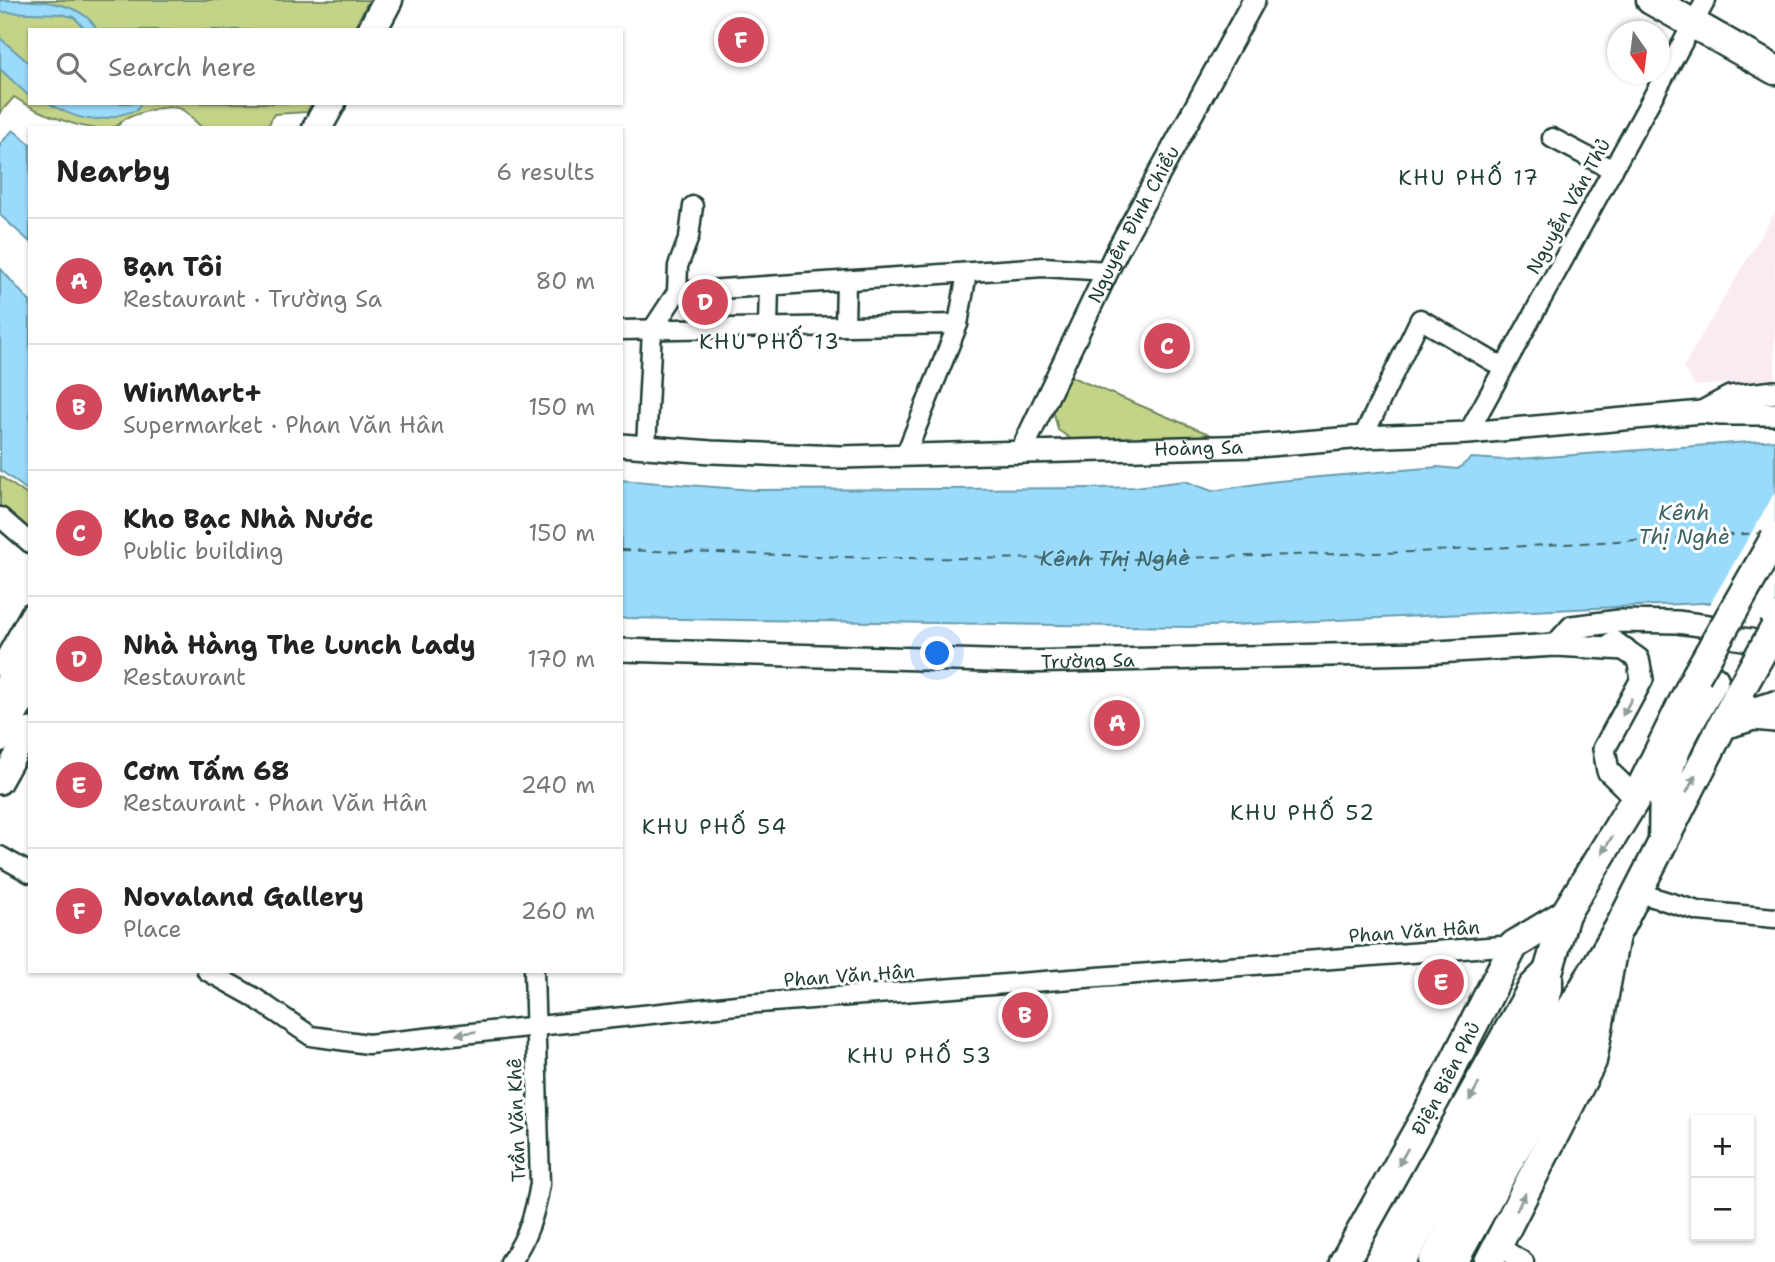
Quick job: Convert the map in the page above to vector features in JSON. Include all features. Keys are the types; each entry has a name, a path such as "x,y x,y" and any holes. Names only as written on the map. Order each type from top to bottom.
{"main road":[{"path":"373,28 388,0"},
{"path":"394,28 409,0"},
{"path":"1651,0 1700,12 1775,70"},
{"path":"318,126 330,105"},
{"path":"340,126 351,105"},
{"path":"1663,839 1664,797 1676,749 1705,678 1775,538"},
{"path":"1705,678 1775,574"},
{"path":"1433,1262 1616,932 1718,730 1775,628"},
{"path":"0,699 28,650"},
{"name":"Điện Biên Phủ","path":"1401,1262 1543,1008 1548,988 1548,972 1566,914 1705,678"},
{"path":"0,737 28,687"},
{"name":"Điện Biên Phủ","path":"1344,1262 1436,1098 1514,945 1566,914"},
{"path":"1494,1254 1592,1061 1616,932"},
{"name":"Điện Biên Phủ","path":"1379,1262 1533,987 1548,972"},
{"path":"1453,1262 1574,1042 1589,979"}],"street":[{"name":"Nguyễn Đình Chiểu","path":"1021,452 1108,271 1254,0"},
{"name":"Nguyễn Văn Thủ","path":"1468,433 1700,12"},
{"path":"1552,138 1613,170"},
{"path":"646,447 652,330 677,292 678,266 689,237 693,206"},
{"path":"677,292 1044,267 1108,271"},
{"path":"905,456 958,324 967,273"},
{"path":"845,326 846,281"},
{"path":"768,328 769,286"},
{"path":"1363,437 1420,319 1502,367"},
{"path":"623,330 958,324"},
{"path":"1702,412 1730,397 1775,392"},
{"name":"Hoàng Sa","path":"623,445 776,455 905,456 1258,446 1363,437 1468,433 1702,412 1775,414"},
{"path":"0,517 28,541"},
{"path":"0,667 28,617"},
{"name":"Trường Sa","path":"1556,645 1572,627 1619,621 1687,623 1707,626 1736,638 1757,642 1775,640"},
{"name":"Trường Sa","path":"1556,645 1646,622"},
{"path":"1614,629 1610,635 1611,639 1638,659 1642,679 1604,750 1608,771 1636,797"},
{"name":"Trường Sa","path":"623,650 1021,662 1420,653 1556,645 1625,649"},
{"path":"1738,695 1756,708 1775,702"},
{"path":"1718,730 1754,719 1775,720"},
{"path":"0,783 28,733"},
{"path":"0,802 28,755"},
{"path":"0,856 28,872"},
{"path":"1636,892 1698,911 1775,918"},
{"name":"Phan Văn Hân","path":"211,973 252,996 311,1036 368,1044 746,1004 1514,945"},
{"name":"Trần Văn Khê","path":"510,1262 520,1250 535,1215 540,1184 534,973"},
{"path":"1494,1254 1524,1262"}],"shaded area":[{"path":"1775,212 1775,381 1695,386 1683,367"}],"green space":[{"path":"0,0 369,0 354,28 28,28 28,105 14,97 0,113"},
{"path":"28,105 311,105 307,112 274,114 268,126 201,126 186,112 172,107 137,114 117,126 80,126"},
{"path":"1067,375 1216,437 1071,439 1058,430 1051,401"},
{"path":"0,476 28,496 28,534 0,510"}],"water":[{"path":"0,0 56,4 80,13 96,28 84,28 74,17 60,14 0,12"},
{"path":"0,38 28,62 28,95 0,69"},
{"path":"52,105 140,105 137,110 101,119 73,115"},
{"path":"13,130 28,142 28,240 0,215 0,144"},
{"path":"0,268 28,300 28,491 0,470"},
{"name":"Kênh Thị Nghè","path":"1775,440 1775,602 1702,603 1188,627 623,618 623,480 754,490 1099,488 1185,481 1212,491 1319,477 1438,467 1458,469 1471,458 1505,460"}],"pier":[{"path":"1775,492 1775,605 1709,606"}],"ferry route":[{"path":"623,550 878,558 1136,559 1416,552 1764,533"}],"place":[{"name":"Novaland Gallery","path":"741,40"},
{"name":"Nhà Hàng The Lunch Lady","path":"705,302"},
{"name":"Kho Bạc Nhà Nước","path":"1167,346"},
{"name":"Bạn Tôi","path":"1117,723"},
{"name":"Cơm Tấm 68","path":"1441,982"},
{"name":"WinMart+","path":"1025,1015"}],"district":[{"name":"KHU PHỐ 17","path":"1469,178"},
{"name":"KHU PHỐ 13","path":"770,342"},
{"name":"KHU PHỐ 52","path":"1303,813"},
{"name":"KHU PHỐ 54","path":"715,827"},
{"name":"KHU PHỐ 53","path":"920,1056"}]}
